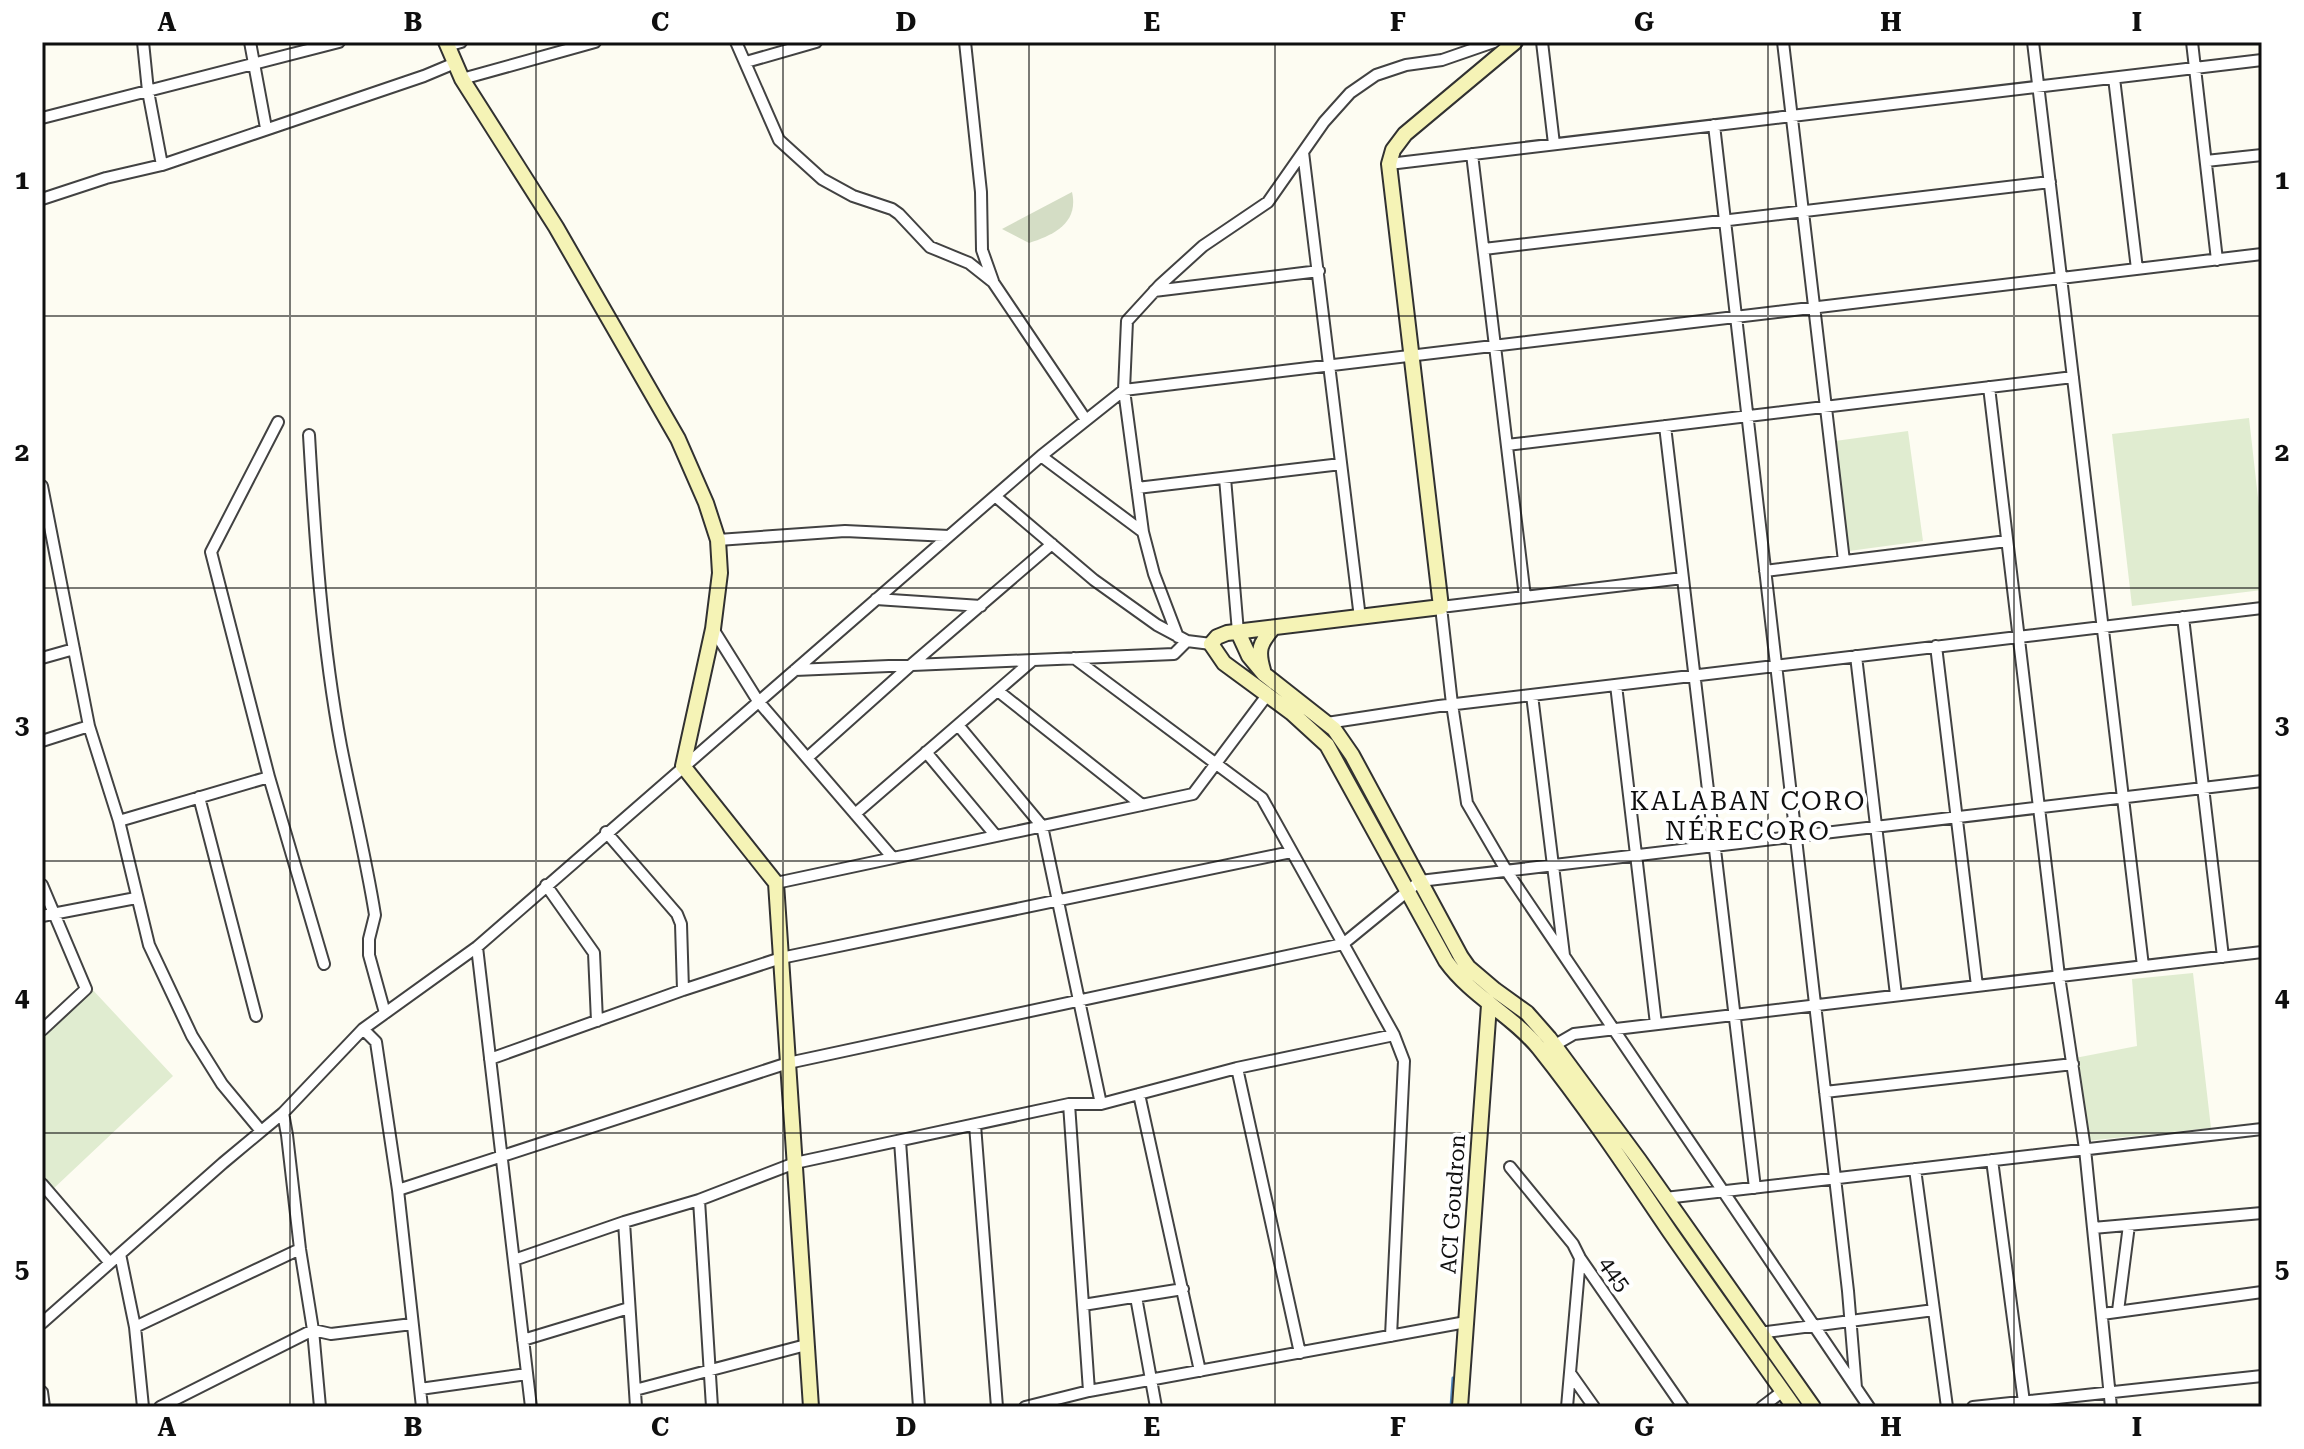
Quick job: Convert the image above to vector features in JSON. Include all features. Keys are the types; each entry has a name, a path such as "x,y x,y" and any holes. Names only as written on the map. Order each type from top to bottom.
{"street":[{"path":"143,42 148,91 162,165"},
{"path":"250,42 266,128"},
{"path":"42,118 339,42"},
{"path":"462,79 595,42"},
{"path":"736,42 779,140 790,152 822,179 853,196 892,209 930,247 969,263 993,282"},
{"path":"746,62 816,42"},
{"path":"965,42 981,192 982,250 993,282 1086,420"},
{"path":"1183,639 1154,574 1143,532 1124,390 1127,321 1203,246 1268,202 1324,122 1350,93 1376,75 1406,65 1442,60 1494,42"},
{"path":"1515,42 1405,134 1393,150 1389,164 1452,704 1467,803 1506,870 1869,1407"},
{"path":"1542,42 1554,144"},
{"path":"1783,42 1844,561"},
{"path":"2033,42 2143,966"},
{"path":"2192,42 2217,260"},
{"path":"452,43 455,63 462,79 556,227 678,439 706,503 718,540 720,573 713,629 683,766"},
{"path":"1389,164 2262,60"},
{"path":"42,199 106,178 162,165 455,63"},
{"path":"2114,78 2137,269"},
{"path":"1714,125 1851,1319 1856,1388"},
{"path":"1303,152 1360,618"},
{"path":"1472,154 1525,597"},
{"path":"2206,161 2262,155"},
{"path":"1484,249 2050,182"},
{"path":"42,1323 283,1113 363,1029 477,947 1041,456 1124,390 2262,254"},
{"path":"1154,291 1319,271"},
{"path":"1507,445 2073,377"},
{"path":"1989,387 2059,976 2085,1149 2111,1407"},
{"path":"278,422 211,552 269,777 324,964"},
{"path":"1665,426 1755,1188"},
{"path":"309,435 315,546 328,654 341,745 375,915 369,955 385,1013"},
{"path":"1041,456 1143,532"},
{"path":"1137,488 1341,464"},
{"path":"1225,478 1238,632 1249,656 1264,674 1334,729 1352,755 1468,967 1527,1013 1555,1045 1813,1407"},
{"path":"42,486 89,726 119,821 149,945 192,1036 222,1084 261,1131"},
{"path":"995,496 1094,580 1157,625 1183,639 1211,644 1224,663 1268,694 1327,745 1454,973 1489,1005 1516,1023 1538,1047 1627,1168 1794,1407"},
{"path":"718,540 845,531 949,536"},
{"path":"1765,571 2007,541"},
{"path":"807,758 1052,544"},
{"path":"1211,644 1217,637 1238,632 1683,578"},
{"path":"876,599 981,606"},
{"path":"1327,723 1452,704 2262,608"},
{"path":"2183,617 2223,957"},
{"path":"1264,674 1260,647 1273,628"},
{"path":"713,629 758,701 893,858"},
{"path":"794,670 1174,654 1183,639"},
{"path":"1936,646 1977,986"},
{"path":"42,658 74,649"},
{"path":"1856,656 1896,995"},
{"path":"1074,658 1262,798 1394,1035 1404,1061 1391,1336"},
{"path":"855,814 1033,660"},
{"path":"1616,685 1656,1024"},
{"path":"998,691 1142,805"},
{"path":"776,883 1193,794 1268,694"},
{"path":"1532,695 1564,957"},
{"path":"958,725 1042,826 1101,1104"},
{"path":"42,741 89,726"},
{"path":"926,752 996,836"},
{"path":"683,766 776,883 811,1407"},
{"path":"119,821 269,777"},
{"path":"398,1190 788,1063 1343,944 1420,881 2262,781"},
{"path":"199,797 256,1016"},
{"path":"606,832 677,914 681,924 683,990"},
{"path":"490,1059 781,958 1291,852"},
{"path":"42,885 86,989 42,1030"},
{"path":"546,885 594,953 597,1021"},
{"path":"42,916 136,898"},
{"path":"477,947 531,1407"},
{"path":"1555,1045 1574,1034 2262,953"},
{"path":"1489,1005 1495,990"},
{"name":"ACI Goudron","path":"1460,1407 1489,1005"},
{"path":"363,1029 376,1042 398,1190 422,1407"},
{"path":"514,1260 699,1200 795,1163 1069,1104 1101,1104 1237,1068 1394,1035"},
{"path":"1825,1092 2073,1064"},
{"path":"1237,1068 1300,1353"},
{"path":"1139,1094 1200,1371"},
{"path":"1069,1104 1089,1391"},
{"path":"283,1113 313,1330 320,1407"},
{"path":"975,1125 997,1407"},
{"path":"1665,1198 2262,1129"},
{"path":"900,1141 919,1407"},
{"path":"1992,1160 2024,1402"},
{"name":"445","path":"1510,1167 1573,1244 1683,1407"},
{"path":"1915,1169 1947,1407"},
{"path":"42,1184 110,1263"},
{"path":"699,1200 712,1407"},
{"path":"2093,1228 2262,1213"},
{"path":"624,1222 636,1407"},
{"path":"2118,1311 2129,1225"},
{"path":"135,1327 300,1249"},
{"path":"120,1254 135,1327 143,1407"},
{"path":"1567,1407 1580,1258"},
{"path":"1083,1305 1183,1289"},
{"path":"2102,1314 2262,1292"},
{"path":"1136,1297 1156,1407"},
{"path":"523,1340 629,1308"},
{"path":"1759,1333 1934,1310"},
{"path":"1025,1407 1089,1391 1466,1322"},
{"path":"160,1407 313,1330 331,1334 412,1324"},
{"path":"635,1390 806,1345"},
{"path":"1570,1373 1594,1407"},
{"path":"420,1389 527,1374"},
{"path":"1973,1407 2262,1376"},
{"path":"1762,1407 1783,1391"},
{"path":"42,1392 44,1407"}],"green space":[{"path":"1072,192 1072,212 1055,232 1029,243 1002,229"},
{"path":"2249,418 2262,533 2262,590 2132,606 2112,434"},
{"path":"1908,431 1923,541 1849,551 1835,441"},
{"path":"2193,973 2211,1128 2086,1141 2075,1058 2137,1046 2132,979"},
{"path":"91,988 173,1076 52,1190 42,1178 42,1034"}],"waterway":[{"path":"1451,1407 1453,1378"}],"district":[{"name":"KALABAN CORO NÉRECORO","path":"1748,816"}]}
